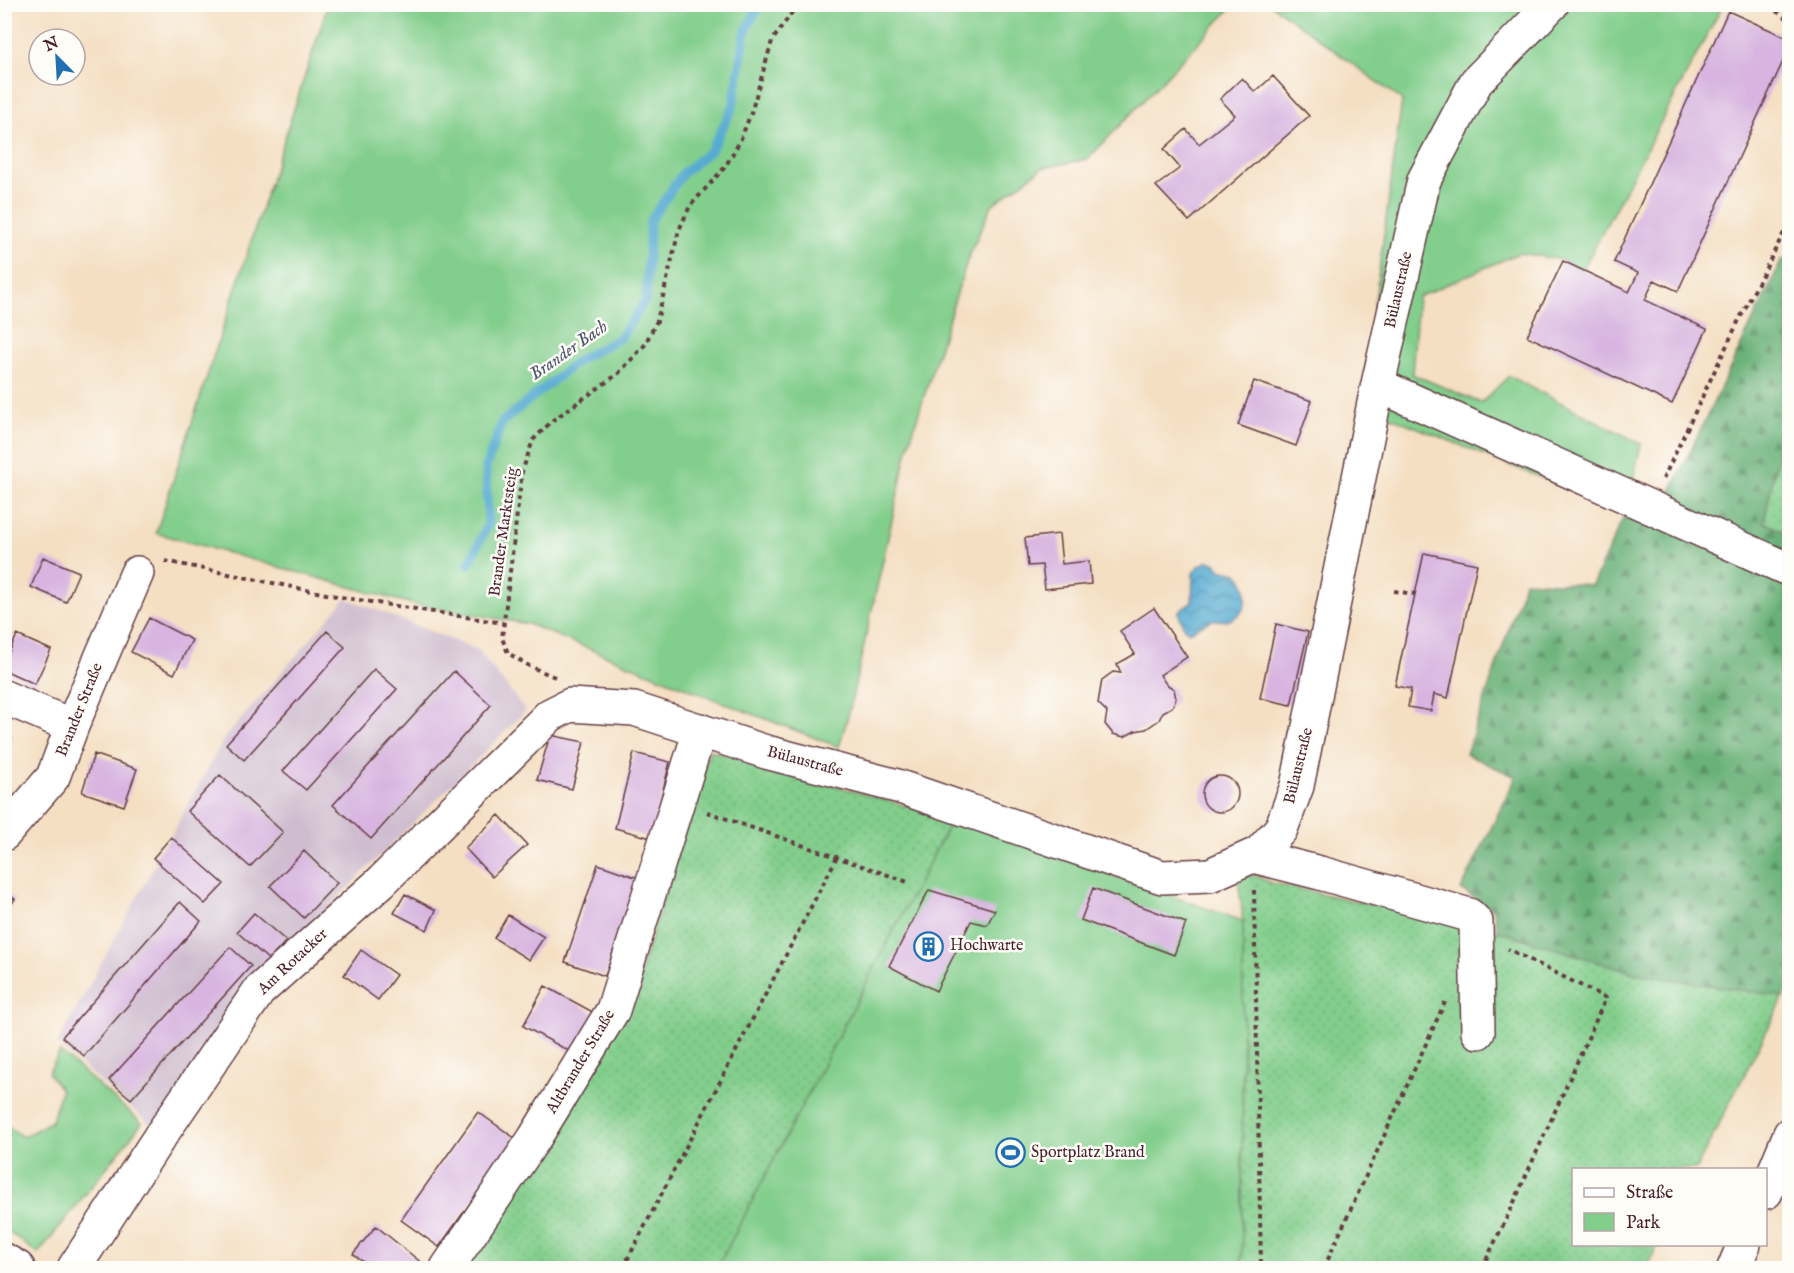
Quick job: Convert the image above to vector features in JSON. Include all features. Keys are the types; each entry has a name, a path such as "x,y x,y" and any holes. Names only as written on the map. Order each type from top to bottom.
{"street":[{"name":"Bülaustraße","path":"565,692 634,709 766,752 897,786 1162,877 1210,875 1259,853 1281,829 1297,786 1378,385 1424,180 1476,82 1552,4"},
{"path":"1378,385 1790,570"},
{"name":"Brander Straße","path":"4,834 53,777 72,726 137,573"},
{"name":"Am Rotacker","path":"74,1269 159,1138 259,992 381,882 550,715 565,692"},
{"path":"4,697 72,726"},
{"name":"Altbrander Straße","path":"447,1269 534,1139 613,1010 700,730"},
{"path":"1253,856 1469,915 1476,922 1477,932 1478,1032"},
{"path":"1767,1190 1790,1134"},
{"path":"1734,1269 1744,1246"},
{"path":"4,1260 18,1269"}],"path":[{"name":"Brander Marktsteig","path":"565,692 508,652 502,638 522,472 532,440 553,420 618,374 644,346 657,321 679,230 690,206 725,167 741,141 772,40 798,4"},
{"path":"1776,11 1790,20"},
{"path":"1650,507 1737,324 1790,220"},
{"path":"137,573 138,555 346,598 503,622"},
{"path":"1394,591 1415,594"},
{"path":"678,802 908,882"},
{"path":"1253,856 1261,1269"},
{"path":"623,1269 837,857"},
{"path":"1477,932 1606,998 1482,1269"},
{"path":"1324,1269 1449,992"}],"shaded area":[{"path":"346,598 478,650 526,711 262,973 157,1130 57,1044 224,739"}],"green space":[{"path":"328,5 1234,5 1088,159 1042,168 992,205 968,258 909,444 849,712 839,747 528,624 412,604 156,533"},
{"path":"1272,5 1723,5 1582,271 1564,260 1519,253 1418,297 1412,374 1481,403 1509,376 1641,444 1626,512 1361,405 1402,100"},
{"path":"1782,260 1789,263 1789,403 1764,522 1790,535 1790,984 1784,997 1633,973 1498,931 1493,909 1461,890 1516,777 1466,754 1525,581 1592,585 1626,512 1656,522"},
{"path":"1789,403 1789,535 1764,522"},
{"path":"710,750 952,819 717,1268 463,1268 634,992"},
{"name":"Sportplatz Brand","path":"952,819 1243,921 1242,1268 717,1268"},
{"path":"1254,875 1271,883 1498,931 1633,973 1784,997 1697,1168 1572,1168 1572,1246 1657,1246 1646,1268 1242,1268 1243,921 1238,877"},
{"path":"60,1052 142,1123 38,1254 5,1229 5,1124 23,1137 52,1121 61,1090 48,1073"}],"water":[{"path":"1208,561 1216,563 1221,570 1238,573 1242,579 1246,600 1236,617 1224,621 1212,620 1189,632 1184,628 1178,612 1192,602 1193,573"}],"building":[{"path":"1728,11 1790,39 1790,46 1678,291 1654,280 1645,300 1707,329 1672,404 1527,336 1563,261 1629,292 1638,273 1614,262"},
{"path":"1273,76 1309,116 1189,221 1156,186 1180,168 1164,149 1186,129 1199,144 1235,115 1220,99 1242,78 1255,92"},
{"path":"1254,381 1312,401 1296,446 1238,425"},
{"path":"1059,534 1062,564 1089,561 1091,584 1045,589 1042,565 1028,566 1025,538"},
{"path":"1424,553 1477,564 1448,698 1434,694 1431,711 1408,707 1411,689 1395,686"},
{"path":"43,557 79,572 66,602 31,587"},
{"path":"1154,608 1187,657 1160,675 1166,684 1174,689 1176,699 1172,707 1163,712 1159,720 1146,729 1135,731 1124,737 1113,734 1105,724 1107,712 1098,703 1102,680 1113,672 1121,673 1117,664 1135,654 1120,631"},
{"path":"149,618 192,640 174,674 131,652"},
{"path":"1276,624 1308,632 1291,705 1260,698"},
{"path":"327,631 345,647 244,760 226,744"},
{"path":"17,635 51,650 35,684 4,670 4,663"},
{"path":"374,669 397,689 306,790 283,771"},
{"path":"454,671 491,705 371,839 333,805"},
{"path":"4,733 12,737 4,752"},
{"path":"550,735 584,742 572,789 537,780"},
{"path":"634,753 670,762 651,838 615,828"},
{"path":"94,754 137,769 124,806 82,792"},
{"path":"220,775 283,832 250,867 187,811"},
{"path":"1220,776 1232,782 1238,794 1232,806 1220,812 1208,806 1202,794 1208,782"},
{"path":"499,815 527,845 492,877 465,848"},
{"path":"171,837 224,884 205,904 153,858"},
{"path":"304,851 337,883 304,918 270,886"},
{"path":"598,864 638,878 605,976 565,962"},
{"path":"1093,888 1186,923 1174,955 1081,920"},
{"name":"Hochwarte","path":"929,890 995,910 987,925 971,921 936,991 889,966"},
{"path":"4,893 15,899 4,915"},
{"path":"405,894 436,910 427,930 394,913"},
{"path":"180,902 201,921 84,1056 62,1037"},
{"path":"254,913 286,941 269,960 237,932"},
{"path":"508,915 544,937 529,960 494,938"},
{"path":"230,947 251,966 131,1099 109,1080"},
{"path":"361,950 396,975 378,1000 344,975"},
{"path":"545,986 600,1016 578,1056 523,1026"},
{"path":"478,1112 516,1139 439,1247 401,1220"},
{"path":"376,1226 428,1268 371,1268 353,1254"}],"waterway":[{"name":"Brander Bach","path":"469,564 488,524 486,467 502,422 580,359 620,338 646,300 650,221 683,173 711,150 733,107 746,30 761,4"}],"place":[{"name":"Hochwarte","path":"929,946"},
{"name":"Sportplatz Brand","path":"1010,1153"}]}
